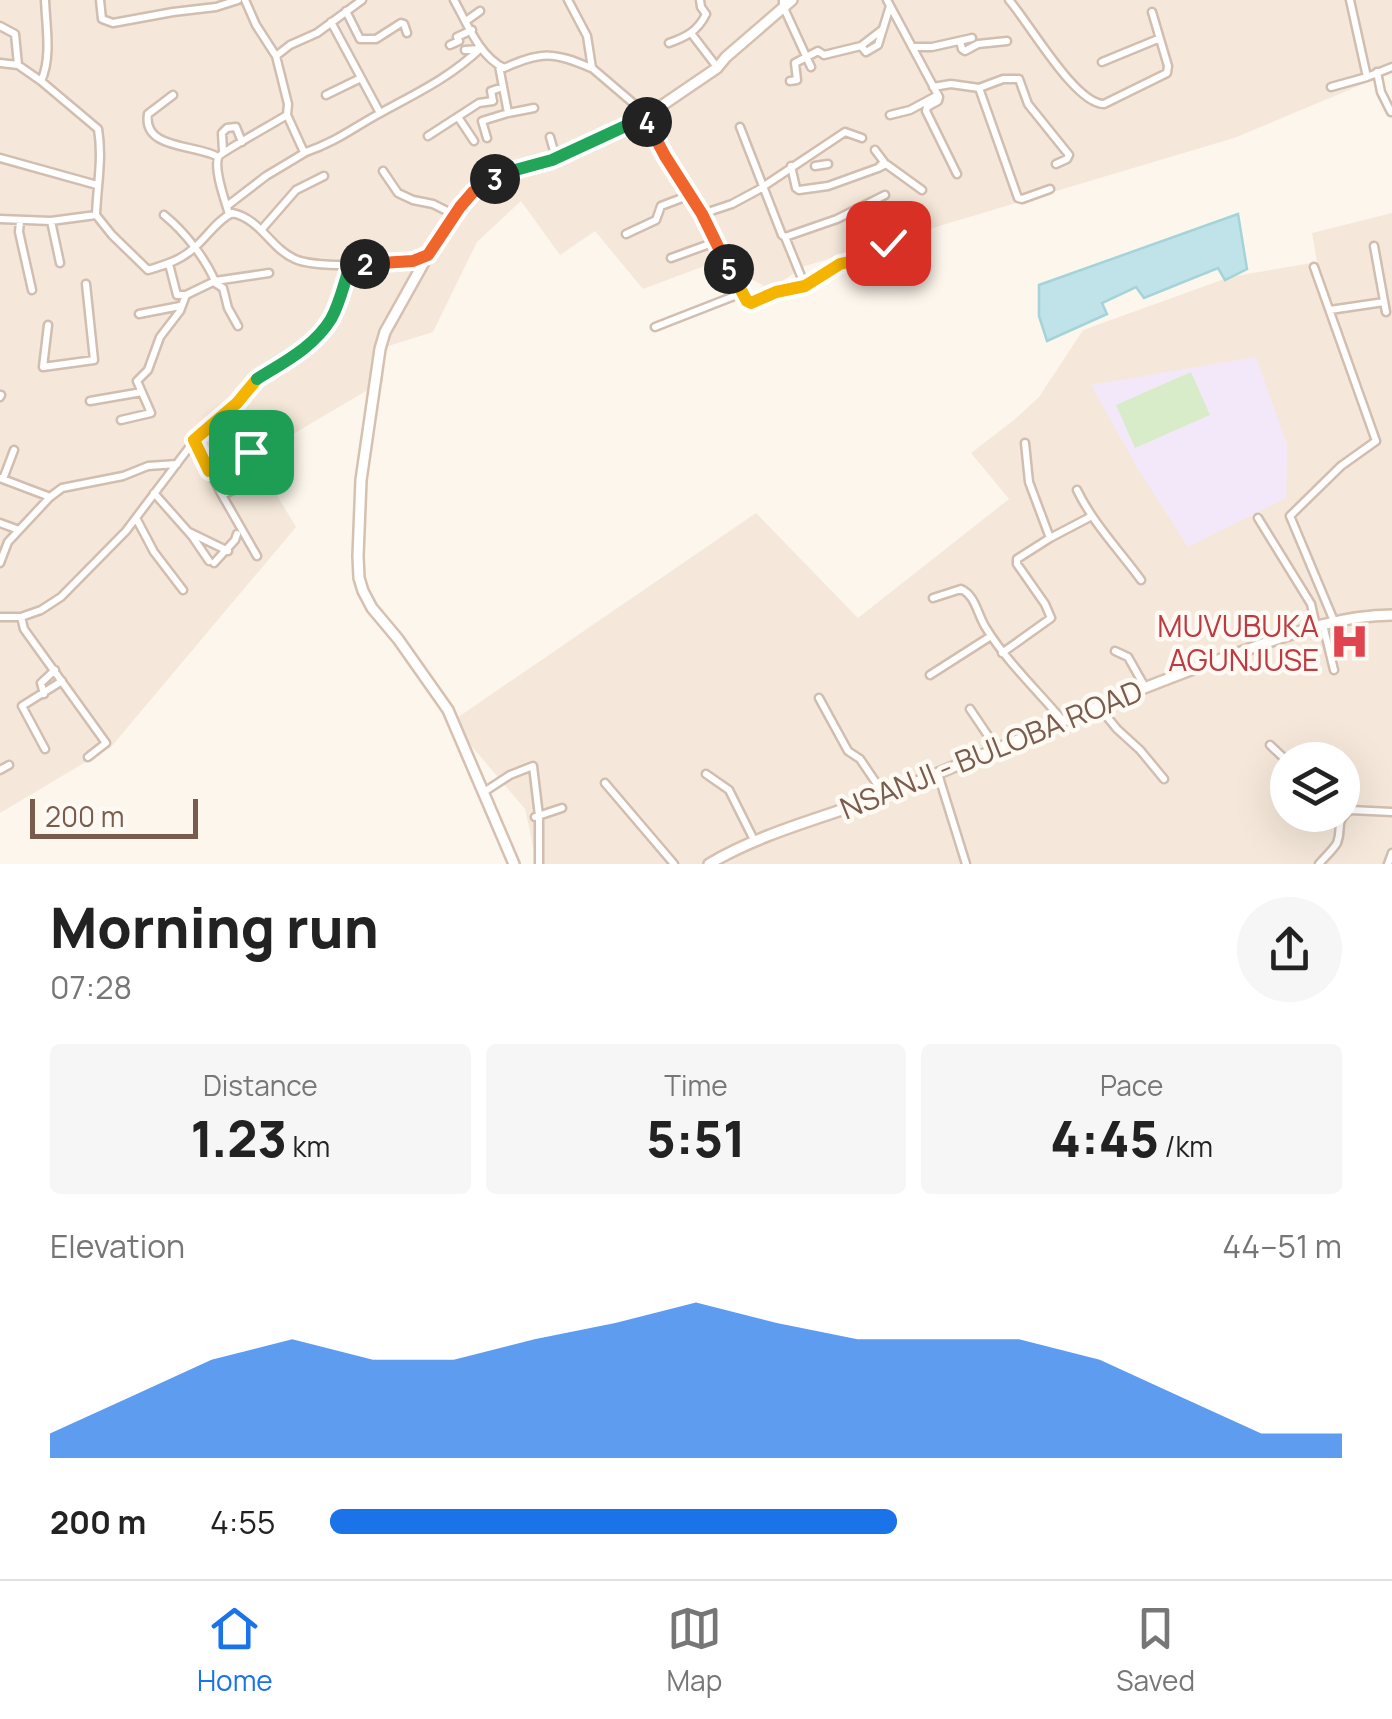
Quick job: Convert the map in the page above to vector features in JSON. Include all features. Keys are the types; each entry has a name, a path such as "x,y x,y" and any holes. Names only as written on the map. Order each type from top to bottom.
{"main road":[{"path":"514,864 448,710 372,608 359,578 361,480 380,349 428,255 473,192 504,173 556,158 645,117 718,68 786,2"},
{"name":"NSANJI - BULOBA ROAD","path":"709,864 754,840 888,794 1223,658 1324,624 1392,615"}],"street":[{"path":"41,81 47,53 45,0"},
{"path":"100,0 102,18 108,23 242,0 276,56 287,115 306,152"},
{"path":"276,56 318,33 362,0"},
{"path":"454,0 481,48 498,65 504,68 556,54 592,68 640,109 751,303 805,286 827,270 896,238 913,218"},
{"path":"568,0 587,36 592,68"},
{"path":"669,43 691,33 706,14 700,0"},
{"path":"1009,0 1068,82 1096,104 1104,104 1167,73 1152,12"},
{"path":"1350,0 1367,78"},
{"path":"786,2 811,67"},
{"path":"790,80 797,80 796,62 806,56 860,46 884,30 889,2"},
{"path":"889,2 936,91 938,101 926,111 956,174"},
{"path":"346,11 360,39 376,39 401,23 406,33"},
{"path":"466,21 480,11"},
{"path":"331,22 380,113"},
{"path":"0,26 15,34 18,65"},
{"path":"450,45 472,30"},
{"path":"691,33 718,68"},
{"path":"912,47 972,38"},
{"path":"1102,62 1158,39"},
{"path":"960,41 965,51 978,44 1007,41"},
{"path":"465,50 481,48"},
{"path":"0,63 18,65 98,129 101,165 96,215 148,270 169,264 194,249 228,210 266,176 426,89 481,48"},
{"path":"498,65 508,113"},
{"path":"1331,87 1392,67"},
{"path":"1377,72 1391,112"},
{"path":"326,95 361,78"},
{"path":"890,115 910,110 951,84 979,88 1003,79 1018,79 1028,104 1069,154 1056,164"},
{"path":"428,136 479,103 493,101 491,90 503,88"},
{"path":"979,88 1018,198 1050,189"},
{"path":"173,95 148,114 148,126 166,143 221,154 287,115"},
{"path":"487,138 482,121 534,108"},
{"path":"458,117 474,141"},
{"path":"228,210 218,173 222,133 236,127 242,142"},
{"path":"740,127 805,286"},
{"path":"702,214 732,204 845,132 862,138"},
{"path":"550,137 556,158"},
{"path":"875,150 884,162 878,168"},
{"path":"0,158 97,185"},
{"path":"815,166 828,164"},
{"path":"791,166 799,190 828,186 886,164 922,190"},
{"path":"382,171 398,193 455,214"},
{"path":"262,229 296,190 324,176"},
{"path":"626,234 656,220 661,206 691,195"},
{"path":"785,236 836,219 885,195"},
{"path":"228,210 262,229 294,259 310,263 350,266 413,261 428,255"},
{"path":"0,220 51,221 96,215"},
{"path":"164,216 194,249 214,276 214,282"},
{"path":"20,221 32,290"},
{"path":"51,221 60,263"},
{"path":"671,258 715,242"},
{"path":"1374,246 1386,312"},
{"path":"122,420 151,413 138,381 148,370 160,337 180,310 182,295 169,264"},
{"path":"0,617 21,617 61,598 126,532 194,440 237,403 257,379 314,340 331,319 350,266"},
{"path":"1314,266 1376,441 1341,466 1290,516 1324,624 1334,670"},
{"path":"182,295 214,282 269,273"},
{"path":"214,282 223,288 238,326"},
{"path":"48,325 43,367 94,360 86,284"},
{"path":"656,327 742,293"},
{"path":"1330,310 1384,302"},
{"path":"139,314 180,306"},
{"path":"90,402 142,392"},
{"path":"194,440 257,556"},
{"path":"1025,443 1029,482 1050,538"},
{"path":"14,450 2,478 50,497"},
{"path":"209,471 251,452"},
{"path":"0,562 18,530 62,488 123,476 148,466 177,464"},
{"path":"222,495 257,479"},
{"path":"1077,490 1090,517 1141,580"},
{"path":"154,493 211,562 227,551 237,534"},
{"path":"1002,653 1051,618 1016,561 1090,517"},
{"path":"136,518 154,552 184,590"},
{"path":"1258,518 1324,624"},
{"path":"0,523 18,530"},
{"path":"188,531 227,551"},
{"path":"933,598 966,590 1002,653 1064,722"},
{"path":"21,617 24,629 106,743 88,758"},
{"path":"930,675 990,636"},
{"path":"1115,651 1128,657 1146,688"},
{"path":"44,694 42,683 55,670"},
{"path":"45,750 22,706 62,681"},
{"path":"819,698 848,751 888,794"},
{"path":"1099,707 1164,779"},
{"path":"970,709 997,749"},
{"path":"0,770 9,765"},
{"path":"482,793 532,766 540,864"},
{"path":"706,774 729,790 754,840"},
{"path":"938,774 966,864"},
{"path":"605,783 674,864"},
{"path":"537,816 562,808"},
{"path":"1360,811 1392,812"},
{"path":"1318,864 1336,844 1338,832"},
{"path":"1388,864 1392,852"}],"shaded area":[{"path":"0,0 1392,0 1392,72 1234,138 805,266 770,289 718,261 643,289 595,231 560,255 521,201 477,242 433,332 385,347 383,381 254,457 296,527 111,747 0,813"},
{"path":"1392,213 1392,864 537,864 525,809 451,722 756,513 858,618 1009,499 971,453 1039,397 1083,330 1230,277 1317,262 1312,233"},
{"path":"1256,357 1287,445 1286,498 1188,547 1091,385"}],"green space":[{"path":"1191,372 1210,415 1135,448 1116,405"}],"water":[{"path":"1238,214 1247,269 1225,280 1218,268 1144,298 1136,287 1102,303 1107,314 1047,341 1039,316 1039,285"}],"place":[{"name":"MUVUBUKA AGUNJUSE","path":"1349,642"}],"route":[{"path":"251,452 209,471 194,440 237,403 257,379 314,340 331,319 350,266 402,263 428,255 473,192 504,173 552,160 645,117 747,301 805,286 822,273 888,243"}]}
